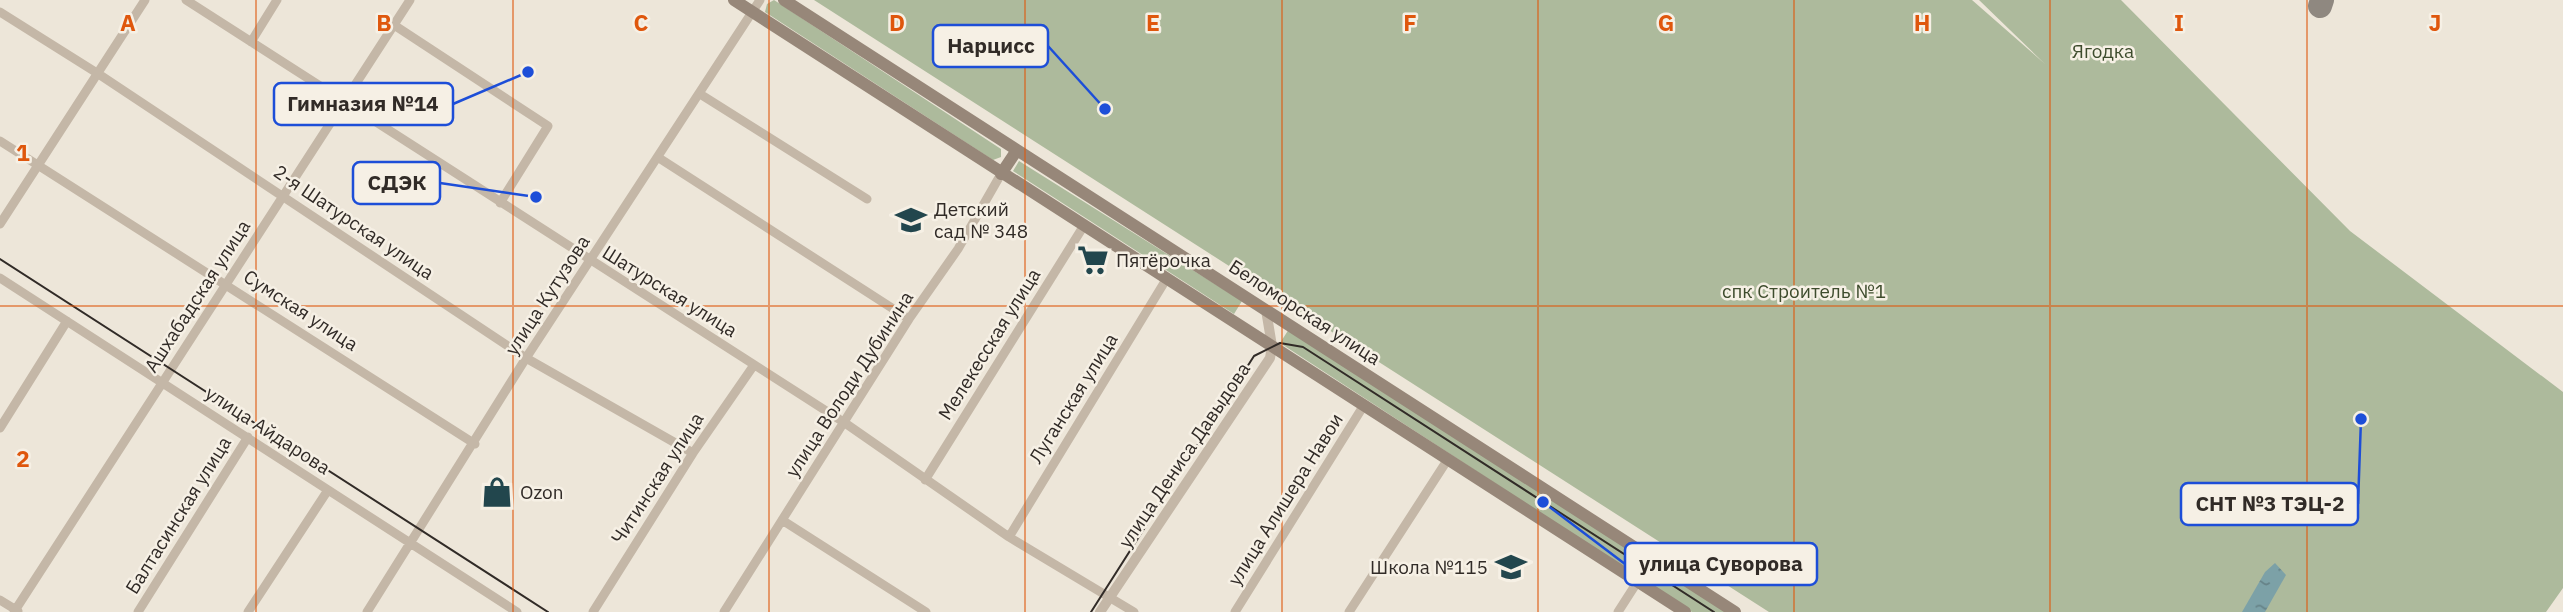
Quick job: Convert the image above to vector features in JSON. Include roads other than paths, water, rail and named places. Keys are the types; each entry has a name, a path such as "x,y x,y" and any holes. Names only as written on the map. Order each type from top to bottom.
{"main road":[{"path":"734,0 1685,612"},
{"name":"Беломорская улица","path":"784,0 1735,612"},
{"path":"1002,174 1017,150"}],"street":[{"path":"0,223 145,0"},
{"name":"Шатурская улица","path":"186,0 590,262 845,423 1009,537 1134,612"},
{"path":"251,42 277,0"},
{"name":"Ашхабадская улица","path":"16,611 410,0"},
{"name":"улица Кутузова","path":"367,612 475,444 526,358 760,0"},
{"name":"2-я Шатурская улица","path":"0,12 284,195 526,358 692,453"},
{"path":"394,25 548,126 500,203"},
{"path":"701,94 867,199"},
{"name":"Сумская улица","path":"0,141 227,283 475,444"},
{"path":"659,158 909,318"},
{"name":"улица Володи Дубинина","path":"725,609 909,318 958,250 1002,174"},
{"name":"Мелекесская улица","path":"925,480 1083,227"},
{"name":"улица Айдарова","path":"0,278 517,612"},
{"name":"Луганская улица","path":"1009,537 1167,278"},
{"path":"1266,310 1272,346"},
{"path":"0,428 66,321"},
{"name":"улица Дениса Давыдова","path":"1100,612 1270,358 1272,346"},
{"name":"Читинская улица","path":"593,612 692,453 754,365"},
{"name":"улица Алишера Навои","path":"1235,612 1364,405"},
{"name":"Балтасинская улица","path":"138,612 248,437"},
{"path":"1349,612 1448,459"},
{"path":"248,612 328,489"},
{"path":"782,520 926,612"},
{"path":"1618,612 1652,559"},
{"path":"0,600 16,611"},
{"path":"725,609 737,612"}],"water":[{"path":"2275,563 2286,575 2265,612 2242,612 2265,572"}],"tram line":[{"path":"0,259 548,612"},
{"path":"1091,612 1254,356 1280,343 1303,347 1714,612"}],"place":[{"name":"Гимназия №14","path":"528,72"},
{"name":"Нарцисс","path":"1105,109"},
{"name":"СДЭК","path":"536,197"},
{"name":"Детский сад № 348","path":"911,220"},
{"name":"Пятёрочка","path":"1093,260"},
{"name":"СНТ №3 ТЭЦ-2","path":"2361,419"},
{"name":"Ozon","path":"497,492"},
{"name":"улица Суворова","path":"1543,502"},
{"name":"Школа №115","path":"1511,567"}],"park label":[{"name":"Ягодка","path":"2103,51"},
{"name":"спк Строитель №1","path":"1804,291"}]}
